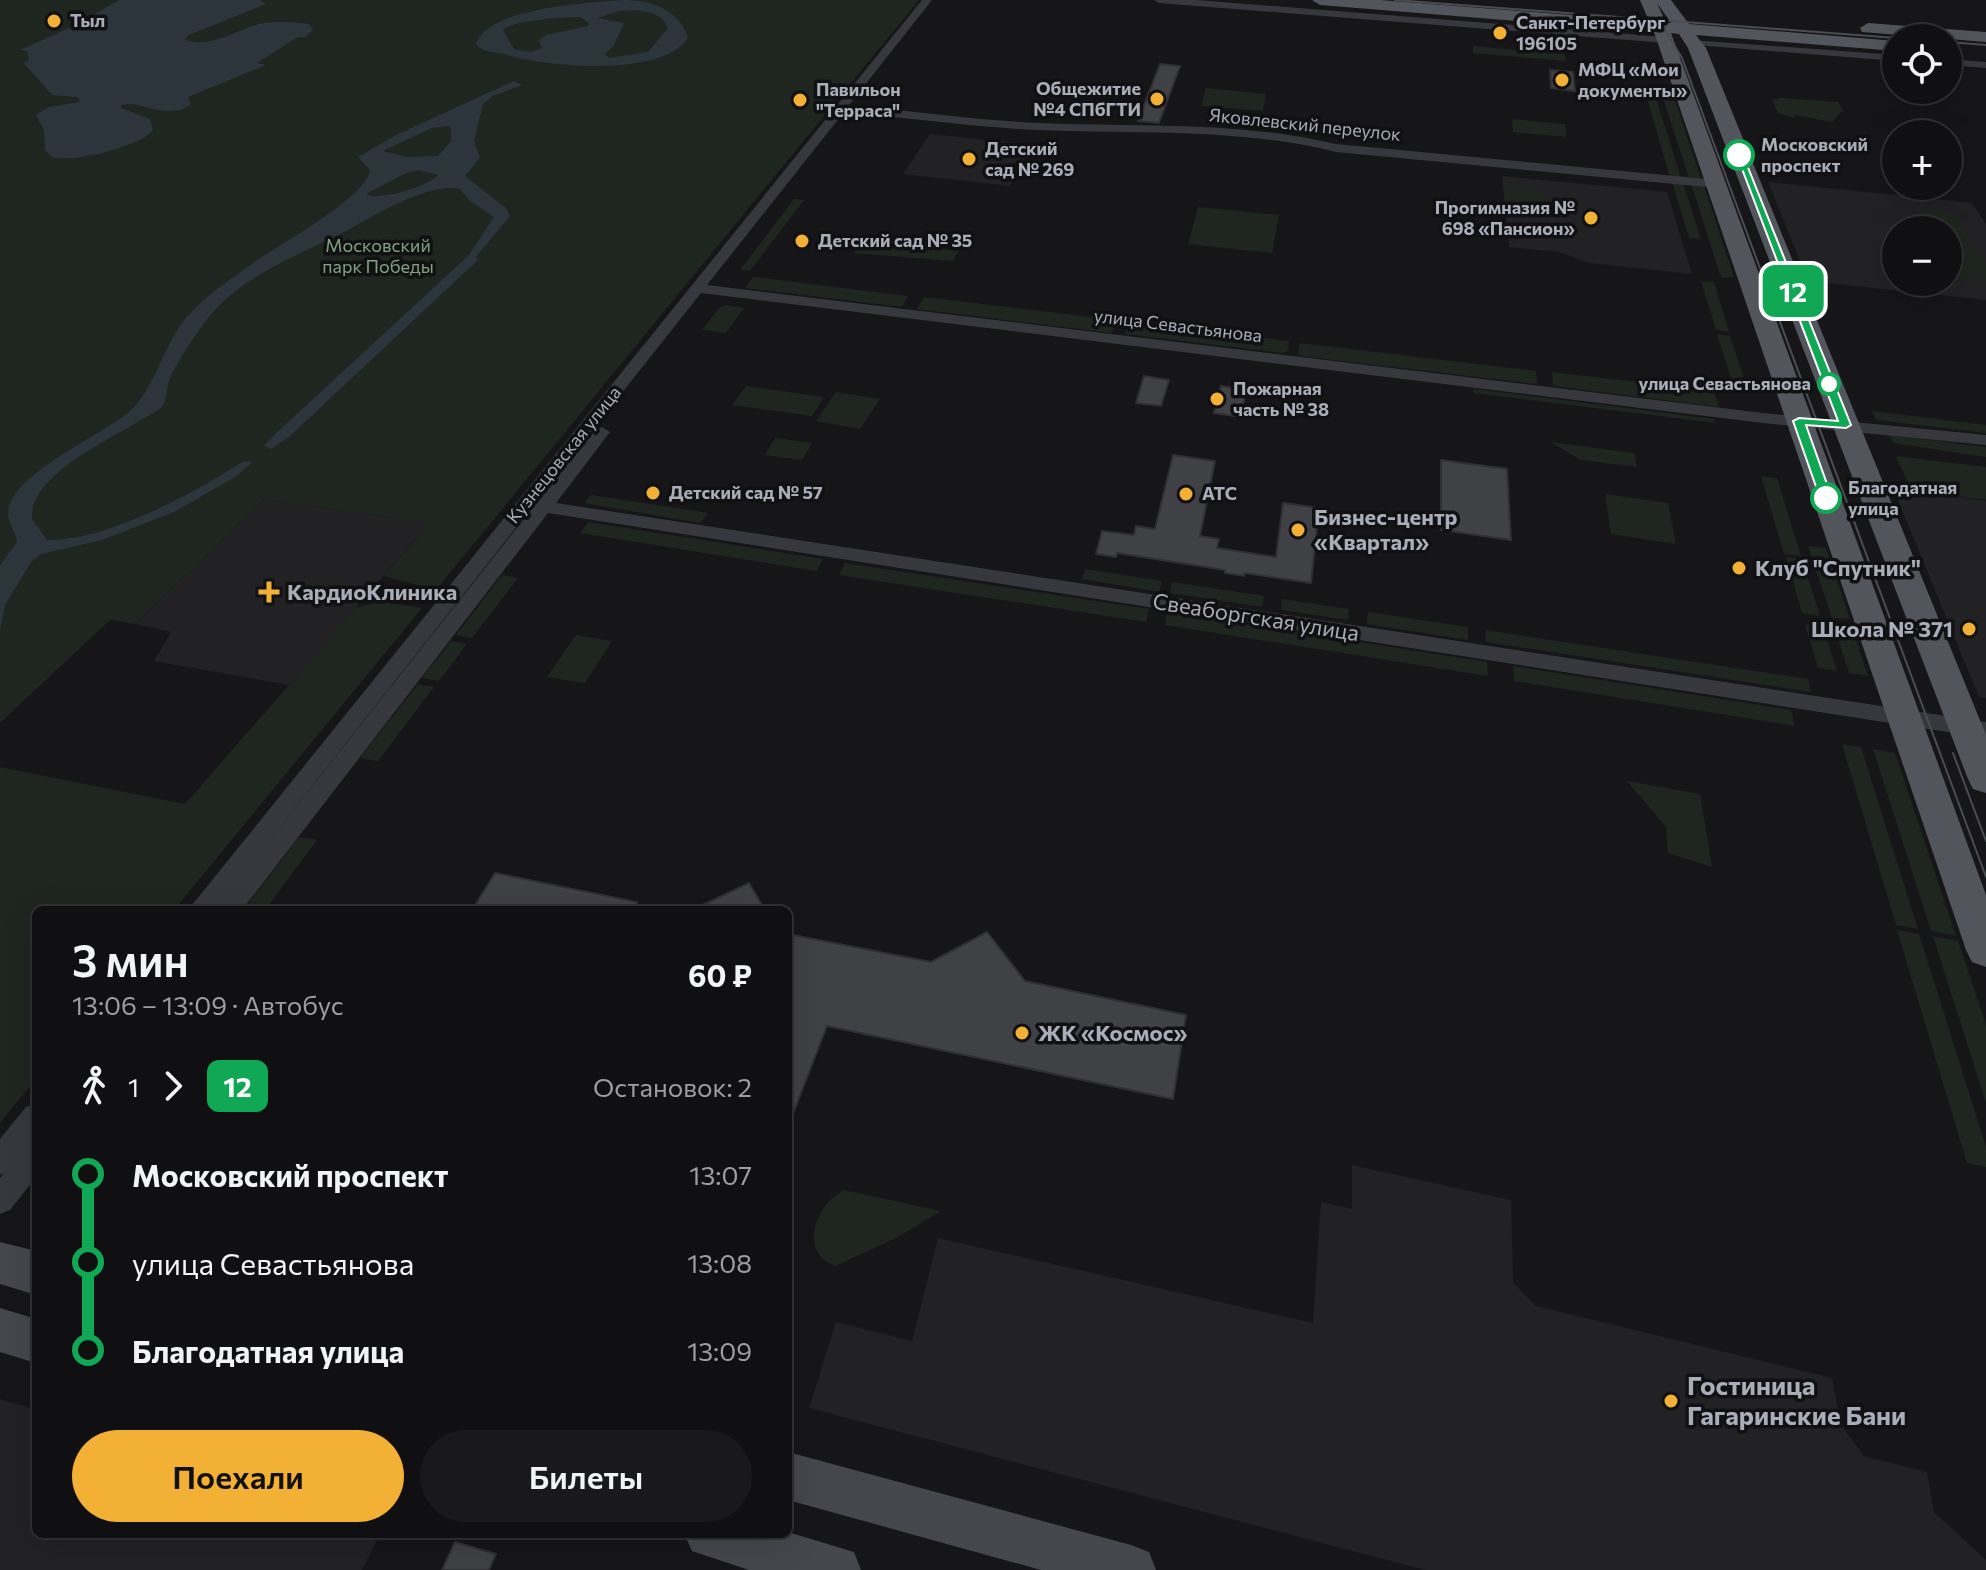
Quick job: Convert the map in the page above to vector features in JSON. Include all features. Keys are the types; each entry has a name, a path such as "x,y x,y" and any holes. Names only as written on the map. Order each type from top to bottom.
{"main road":[{"path":"1320,0 1661,16 1986,37"},
{"path":"1483,0 1661,16 1691,36 1882,45"},
{"path":"1661,16 1799,421 1986,950"},
{"path":"1691,36 1846,425 1976,729 1986,779"},
{"path":"1962,51 1986,53"},
{"path":"1743,254 1780,258"},
{"path":"0,1263 32,1272"},
{"path":"0,1330 32,1340"},
{"path":"792,1477 1131,1570"},
{"path":"723,1538 836,1570"}],"street":[{"name":"Кузнецовская улица","path":"849,109 927,0"},
{"name":"Кузнецовская улица","path":"203,906 534,505 849,109 940,0"},
{"path":"1159,0 1661,16"},
{"path":"1691,36 1882,56"},
{"path":"1962,63 1986,65"},
{"name":"Яковлевский переулок","path":"849,109 1034,126 1222,132 1376,151 1717,184"},
{"name":"улица Севастьянова","path":"706,289 1799,421 1986,440"},
{"name":"Кузнецовская улица","path":"231,906 534,505"},
{"name":"Свеаборгская улица","path":"534,505 1976,729"},
{"path":"0,1161 32,1121"},
{"path":"0,1200 32,1160"}],"shaded area":[{"path":"119,0 260,0 266,4 185,39 193,42 213,40 270,22 309,24 313,30 257,63 266,65 188,97 191,104 182,109 164,111 121,105 121,108 150,119 153,130 134,142 89,156 52,157 45,150 44,130 36,115 49,107 80,102 77,97 52,95 24,63 29,60 27,51 20,50 67,29 94,25 88,18"},
{"path":"623,0 663,8 678,20 688,38 674,51 654,59 601,66 522,59 485,50 476,44 484,32 499,22 519,15 565,5","holes":["619,11 654,14 668,28 648,52 609,58 605,54 614,45 624,23 597,18","580,17 589,23 588,26 546,35 539,40 542,48 530,52 514,49 503,30 527,21"]},
{"path":"514,81 522,85 493,96 483,104 474,141 480,158 465,176 506,208 510,216 475,258 479,259 290,436 271,449 264,446 274,435 469,255 494,217 470,201 460,189 448,188 420,194 280,264 228,297 196,334 179,362 170,378 162,407 62,469 35,501 32,519 47,540 96,533 176,500 244,461 253,462 235,477 174,512 102,540 41,554 31,562 5,605 0,630 0,565 17,542 8,514 12,499 23,484 59,456 131,410 152,381 180,326 195,308 233,277 354,194 370,170 358,157 396,135","holes":["432,128 451,128 451,141 438,156 406,157 383,151","418,170 438,175 403,192 381,196 366,194"]},
{"name":"Детский сад № 269","path":"930,134 1032,144 1010,186 903,174"},
{"name":"Прогимназия № 698 «Пансион»","path":"1502,176 1667,192 1692,274 1590,263 1559,252 1509,247"},
{"path":"1768,182 1882,194 1882,200 1972,203 1986,224 1986,300 1949,296 1962,296 1962,216 1882,216 1882,289 1808,281"},
{"name":"Школа № 371","path":"1893,488 1986,501 1986,698 1979,697"},
{"name":"КардиоКлиника","path":"264,499 429,523 290,685 154,661 171,632 135,624"},
{"path":"1352,1165 1511,1200 1513,1282 1536,1306 1832,1378 1841,1425 1864,1456 1927,1472 1934,1512 1986,1560 1986,1570 1425,1570 809,1408 836,1322 912,1341 938,1238 1313,1323 1321,1202 1352,1209"},
{"path":"0,1399 32,1409 32,1538 378,1538 362,1570 0,1570"}],"green space":[{"name":"Московский парк Победы","path":"0,0 919,0 436,590 384,576 429,523 264,499 135,624 110,620 0,723"},
{"path":"1473,46 1564,54 1566,61 1473,53"},
{"path":"1206,88 1266,94 1263,111 1201,106"},
{"path":"1644,88 1653,89 1681,178 1670,177"},
{"path":"1660,89 1672,91 1701,179 1689,178"},
{"path":"1772,100 1838,102 1843,110 1832,122 1795,115 1794,118 1778,113"},
{"path":"1512,119 1565,124 1566,137 1513,132"},
{"path":"1672,182 1683,183 1701,239 1689,238"},
{"path":"1691,183 1704,186 1734,277 1721,278"},
{"path":"1505,187 1539,190 1542,212 1507,209"},
{"path":"794,199 804,200 750,271 740,270"},
{"path":"1198,207 1279,215 1272,253 1188,244"},
{"path":"1920,210 1955,216 1924,216"},
{"path":"1962,226 1970,239 1962,238"},
{"path":"865,237 959,251 953,261 854,253"},
{"path":"1962,243 1973,244 1986,265 1986,280 1962,277"},
{"path":"753,277 908,296 902,307 745,288"},
{"path":"1701,281 1714,282 1729,332 1716,330"},
{"path":"924,297 1116,320 1112,333 917,309"},
{"path":"720,307 744,308 726,333 702,330"},
{"path":"1129,322 1289,341 1288,351 1282,353 1125,334"},
{"path":"1717,334 1730,336 1748,390 1734,388"},
{"path":"1300,343 1536,371 1537,384 1301,356 1298,353"},
{"path":"1552,372 1714,391 1719,407 1553,386"},
{"path":"746,386 824,397 812,416 732,405"},
{"path":"1473,389 1714,419 1716,423 1474,393"},
{"path":"836,392 880,399 860,429 816,421"},
{"path":"1872,411 1986,425 1986,433 1876,420"},
{"path":"1888,435 1986,447 1986,457 1894,443"},
{"path":"775,438 812,443 802,460 765,455"},
{"path":"1550,442 1634,453 1637,467 1581,460"},
{"path":"1896,456 1986,467 1986,500 1911,490"},
{"path":"1761,476 1777,478 1801,556 1784,554"},
{"path":"1605,494 1668,503 1676,544 1611,534"},
{"path":"591,495 708,513 700,523 584,503"},
{"path":"588,522 823,559 817,571 580,533"},
{"path":"1808,546 1826,548 1850,619 1832,618"},
{"path":"1786,557 1802,559 1820,616 1802,613"},
{"path":"845,563 1149,609 1146,622 839,575"},
{"path":"1085,569 1162,581 1159,592 1082,579"},
{"path":"502,575 518,578 472,638 456,635"},
{"path":"1172,582 1264,596 1262,607 1170,593"},
{"path":"1282,599 1349,609 1348,620 1281,610"},
{"path":"378,601 422,608 177,906 32,906 32,1084 0,1123 0,767 185,804 356,608"},
{"path":"1167,612 1487,662 1488,676 1165,625"},
{"path":"1368,612 1468,627 1468,640 1367,624"},
{"path":"1805,624 1823,627 1837,671 1818,668"},
{"path":"1835,629 1854,634 1868,676 1849,673"},
{"path":"1485,630 1808,679 1811,692 1486,642"},
{"path":"576,635 612,641 585,683 547,677"},
{"path":"451,641 467,644 439,681 422,678"},
{"path":"1513,666 1791,710 1795,726 1514,681"},
{"path":"418,684 434,687 378,761 360,758"},
{"path":"1842,744 1861,747 1918,929 1896,925"},
{"path":"1873,749 1895,753 1956,936 1931,931"},
{"path":"1627,781 1700,794 1712,867 1668,853 1666,827"},
{"path":"299,837 317,840 268,906 246,906"},
{"path":"1897,930 1919,934 1986,1147 1986,1167 1967,1163"},
{"path":"1933,936 1958,941 1986,1025 1986,1103"},
{"path":"844,1190 941,1211 896,1238 835,1266 816,1250 815,1228 825,1206"}],"building":[{"path":"1160,64 1180,66 1159,123 1138,121"},
{"name":"МФЦ «Мои документы»","path":"1550,70 1573,72 1575,91 1551,88"},
{"path":"1144,376 1169,380 1161,406 1136,403"},
{"path":"1221,386 1246,390 1241,417 1214,413"},
{"name":"АТС","path":"1173,455 1215,461 1200,536 1219,539 1217,548 1276,557 1283,503 1319,508 1311,583 1245,573 1244,576 1225,573 1225,570 1117,553 1116,557 1096,554 1102,531 1134,535 1136,526 1155,529"},
{"path":"1441,460 1507,469 1511,540 1441,530"},
{"path":"495,873 637,902 636,906 474,906"},
{"path":"749,883 763,906 700,906"},
{"name":"ЖК «Космос»","path":"987,932 1025,981 1186,1015 1173,1099 827,1026 792,1117 792,935 931,962"},
{"path":"455,1542 496,1554 489,1570 442,1570"}],"tram line":[{"path":"1395,0 1882,37"},
{"path":"1624,18 1665,30 1682,58 1986,877"},
{"path":"1962,43 1986,45"},
{"path":"1953,753 1986,841"}],"bus line":[{"name":"12","path":"1739,155 1846,425 1799,421 1826,498"}],"place":[{"name":"Тыл","path":"54,21"},
{"name":"Санкт-Петербург 196105","path":"1500,33"},
{"name":"МФЦ «Мои документы»","path":"1562,80"},
{"name":"Общежитие №4 СПбГТИ","path":"1157,99"},
{"name":"Павильон \"Терраса\"","path":"800,100"},
{"name":"Московский проспект","path":"1739,155"},
{"name":"Детский сад № 269","path":"969,159"},
{"name":"Прогимназия № 698 «Пансион»","path":"1591,218"},
{"name":"Детский сад № 35","path":"802,241"},
{"name":"улица Севастьянова","path":"1829,384"},
{"name":"Пожарная часть № 38","path":"1217,399"},
{"name":"Детский сад № 57","path":"653,493"},
{"name":"АТС","path":"1186,494"},
{"name":"Благодатная улица","path":"1826,498"},
{"name":"Бизнес-центр «Квартал»","path":"1298,530"},
{"name":"Клуб \"Спутник\"","path":"1739,568"},
{"name":"КардиоКлиника","path":"269,592"},
{"name":"Школа № 371","path":"1969,629"},
{"name":"ЖК «Космос»","path":"1022,1033"},
{"name":"Гостиница Гагаринские Бани","path":"1671,1401"}]}
